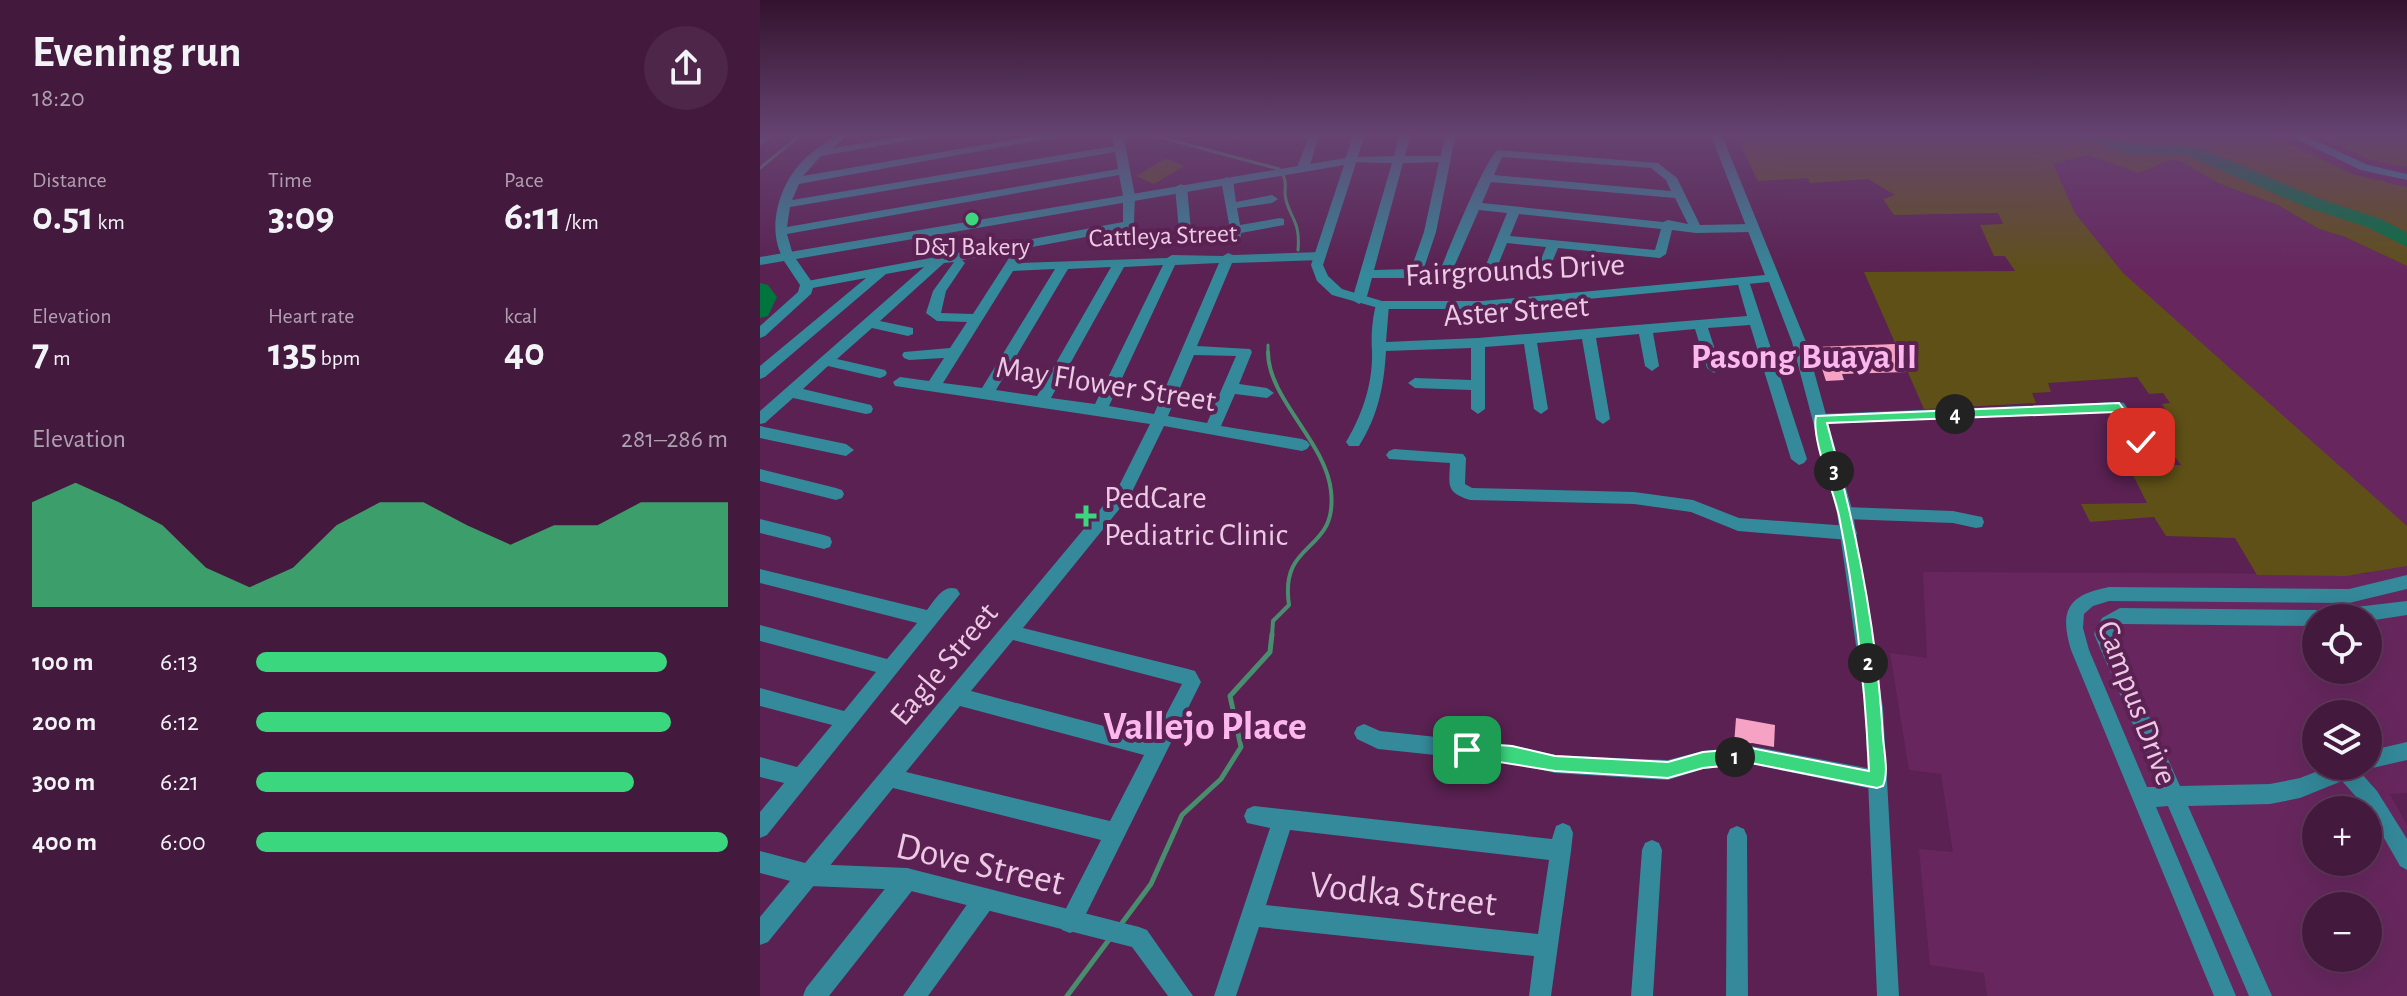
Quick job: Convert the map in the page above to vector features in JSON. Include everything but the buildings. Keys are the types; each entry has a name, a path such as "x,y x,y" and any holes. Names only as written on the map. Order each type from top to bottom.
{"street":[{"path":"803,179 794,181 780,232 781,256 807,285"},
{"path":"788,204 934,179"},
{"path":"780,232 1076,179"},
{"path":"1126,179 1129,196 1129,244"},
{"path":"760,261 1230,179"},
{"path":"1320,256 1345,179"},
{"path":"1359,300 1393,179"},
{"path":"1368,274 1412,274 1417,271 1430,232 1442,179"},
{"path":"1443,278 1476,206 1485,179"},
{"path":"1502,179 1681,195"},
{"path":"1672,179 1696,229"},
{"path":"1733,179 1799,342 1849,533 1874,708 1888,996"},
{"path":"1227,180 1236,234 1280,222"},
{"path":"1181,187 1186,241"},
{"path":"1231,206 1272,199"},
{"path":"1476,206 1696,229 1752,228"},
{"path":"1487,277 1515,209"},
{"path":"1503,239 1660,254 1668,224"},
{"path":"760,333 795,304 807,285 1129,225"},
{"path":"1544,267 1553,245"},
{"path":"1596,264 1601,249"},
{"path":"934,385 1018,252"},
{"name":"Cattleya Street","path":"1009,267 1320,256"},
{"name":"Fairgrounds Drive","path":"1320,256 1317,265 1326,283 1337,292 1382,305 1482,305 1773,278"},
{"name":"Eagle Street","path":"760,934 1124,492 1228,257"},
{"path":"1100,410 1172,259"},
{"path":"760,419 941,260"},
{"path":"1042,401 1120,262"},
{"path":"959,263 940,291 933,313 937,317 976,318"},
{"path":"987,393 1065,264"},
{"path":"760,374 883,271"},
{"path":"1743,281 1799,459"},
{"path":"1354,442 1366,428 1373,407 1382,305"},
{"name":"Aster Street","path":"1377,347 1478,343 1755,320"},
{"path":"870,323 908,331"},
{"path":"1700,323 1714,368"},
{"path":"1645,328 1652,366"},
{"path":"1588,334 1603,419"},
{"path":"1530,339 1541,409"},
{"path":"1478,343 1478,409"},
{"path":"1188,350 1245,352 1212,430"},
{"path":"909,355 954,353"},
{"path":"826,361 880,373"},
{"name":"May Flower Street","path":"900,382 1100,410 1302,445"},
{"path":"1415,383 1478,385"},
{"path":"1230,388 1267,393"},
{"path":"791,392 866,409"},
{"path":"1820,419 2119,407 2141,442"},
{"path":"760,432 846,450"},
{"path":"1394,455 1458,458 1457,487 1470,494 1634,498 1693,506 1738,524 1849,533"},
{"path":"760,475 836,494"},
{"path":"1845,513 1953,517 1976,522"},
{"path":"760,526 824,542"},
{"path":"760,576 929,618"},
{"name":"Campus Drive","path":"2225,996 2077,640 2072,620 2081,605 2109,594 2349,596 2407,582"},
{"path":"760,828 888,667 951,594"},
{"path":"2382,611 2407,608"},
{"name":"Campus Drive","path":"2261,996 2103,641 2108,623 2120,616 2302,618"},
{"path":"1010,632 1191,679 1192,685 1070,922"},
{"path":"760,633 888,667"},
{"path":"956,696 1159,750"},
{"path":"760,697 845,720"},
{"path":"1364,733 1378,740 1512,754 1567,765 1668,770 1703,760 1751,755 1877,780"},
{"path":"2382,757 2407,751"},
{"path":"760,767 801,778"},
{"path":"889,777 1116,833"},
{"path":"2141,797 2270,794 2320,780"},
{"path":"2358,780 2407,859"},
{"path":"1254,816 1562,842 1540,996"},
{"path":"1225,996 1283,819"},
{"path":"1737,836 1737,996"},
{"path":"1642,996 1652,850"},
{"name":"Dove Street","path":"760,862 809,875 907,879 1134,938 1144,942 1182,996"},
{"path":"814,996 907,879"},
{"path":"914,996 983,901"},
{"name":"Vodka Street","path":"1252,915 1547,946"}],"shaded area":[{"path":"1144,179 1162,179 1154,184"},
{"path":"1809,179 1861,179 1810,183"},
{"path":"1869,179 2060,179 2075,213 2123,273 2407,526 2407,566 2346,576 2257,575 2235,538 2166,536 2154,517 2090,522 2081,504 2147,503 2128,465 2181,465 2149,423 2173,421 2162,404 2170,403 2163,393 2149,394 2137,377 2048,383 2051,392 2032,393 2036,403 1924,409 1864,272 2015,271 2005,256 1994,256 1980,225 2003,224 1998,213 1894,215 1883,199 1895,195"},
{"path":"2041,179 2212,179 2278,205 2319,229 2345,237 2407,266 2407,793 2390,794 2407,825 2407,996 1987,996 1984,973 1930,965 1919,849 1953,852 1941,774 1909,770 1890,653 1927,658 1923,572 2370,574"},
{"path":"2212,179 2374,179 2407,187 2407,266 2345,237 2319,229 2278,205"},
{"path":"2254,179 2407,179 2407,227"}],"waterway":[{"path":"1284,179 1286,201 1298,231 1298,250"},
{"path":"2258,179 2313,203 2374,223 2407,241"},
{"path":"760,290 766,297 760,311"},
{"path":"1268,345 1268,352"},
{"path":"1268,352 1277,387 1319,455 1331,491 1331,512 1326,526 1292,568 1288,583 1289,605 1273,621 1272,636"},
{"path":"1119,927 1151,884 1182,815 1221,779 1241,747 1230,696 1270,652 1272,634"},
{"path":"1067,996 1111,937"}],"place":[{"name":"D&J Bakery","path":"972,219"},
{"name":"PedCare Pediatric Clinic","path":"1086,516"}],"district":[{"name":"Pasong Buaya II","path":"1804,357"},
{"name":"Vallejo Place","path":"1205,727"}],"route":[{"path":"1467,750 1512,754 1555,764 1668,770 1703,760 1751,755 1877,780 1874,708 1860,595 1845,513 1820,419 2119,407 2141,442"}]}
